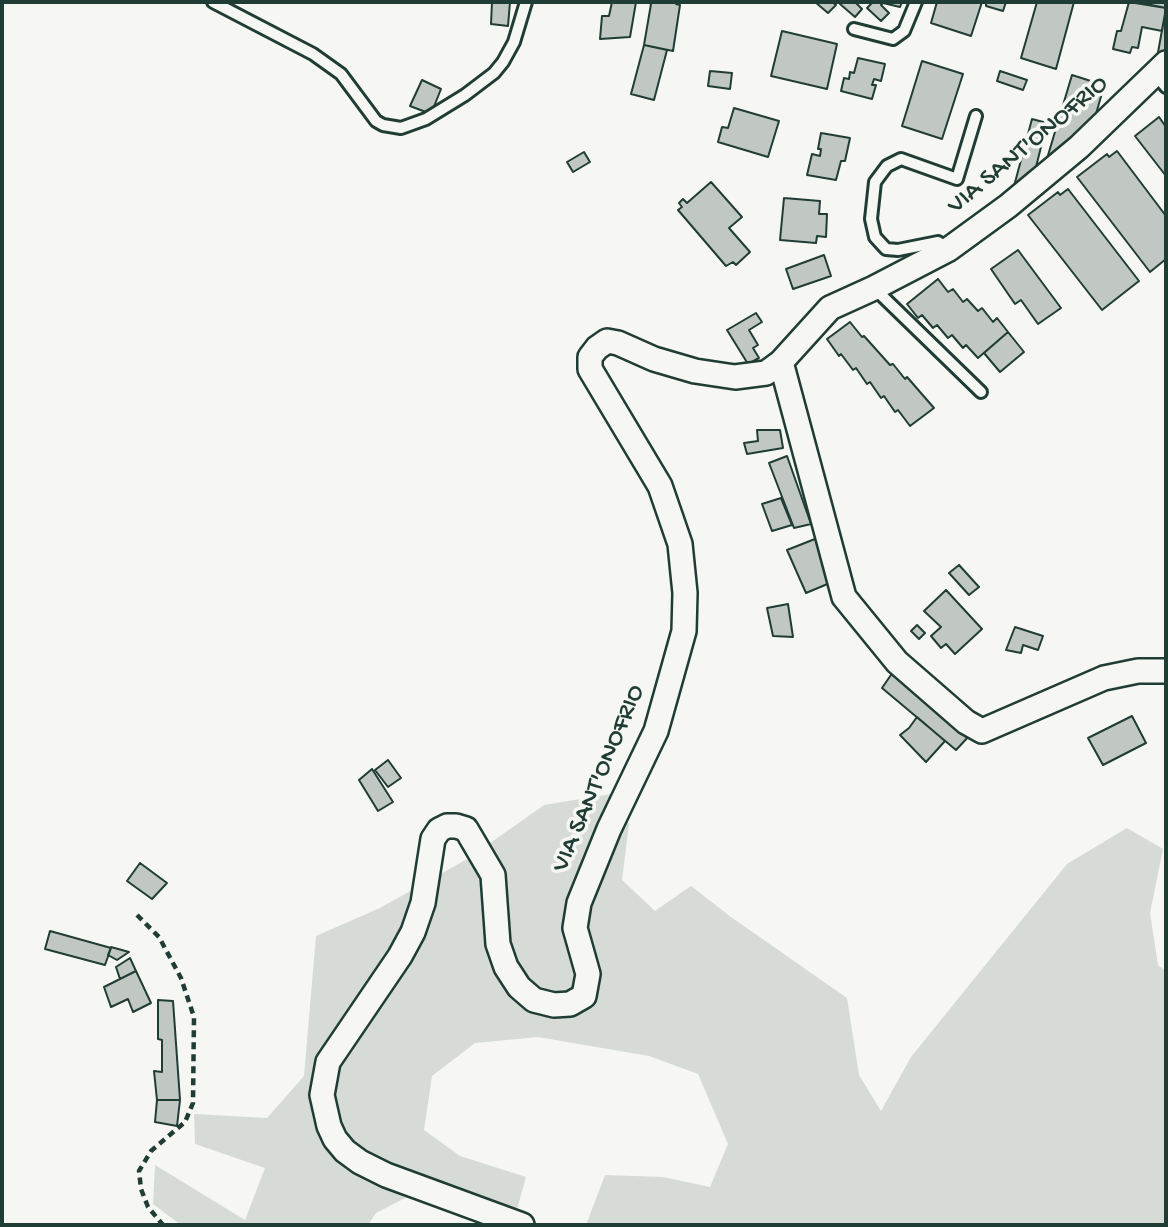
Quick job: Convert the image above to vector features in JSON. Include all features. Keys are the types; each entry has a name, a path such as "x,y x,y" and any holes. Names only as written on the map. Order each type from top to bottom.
{"street":[{"name":"VIA SANT'ONOFRIO","path":"522,1225 386,1175 360,1162 345,1151 329,1126 322,1095 328,1062 400,956 413,932 423,903 433,839 447,825 466,829 493,875 498,944 506,967 519,988 534,1000 554,1005 570,1004 584,996 588,974 575,928 579,902 609,829 656,731 684,631 685,593 680,544 660,486 590,369 590,357 607,341 695,371 735,377 766,373 781,362 830,307 874,288 949,248 1008,206 1162,75"},
{"path":"781,362 844,597 897,662 966,722 982,731 1104,678 1138,671 1166,671"}],"lane":[{"path":"213,2 313,54 348,82 376,121 401,128 426,119 494,73 514,42 526,2"},
{"path":"854,29 893,39 904,32 916,2"},
{"path":"949,248 937,242 898,250 887,249 875,237 871,219 875,182 887,166 901,159 957,179 975,116"},
{"path":"874,288 982,392"}],"path":[{"path":"137,915 159,937 181,978 194,1017 194,1103 185,1122 151,1151 139,1171 141,1189 148,1207 163,1225"}],"shaded area":[{"path":"611,794 629,824 622,880 655,911 691,886 847,998 859,1075 881,1111 911,1057 1067,864 1127,828 1163,849 1150,913 1158,965 1166,971 1166,1225 586,1225 605,1175 663,1177 710,1187 728,1144 698,1074 649,1056 538,1037 475,1043 432,1076 424,1130 460,1156 526,1177 514,1220 417,1192 376,1213 368,1225 181,1225 153,1204 155,1165 245,1220 265,1168 195,1144 194,1114 267,1118 304,1076 316,936 380,908 469,858 544,805"}],"building":[{"path":"492,2 510,2 508,26 491,24"},
{"path":"612,2 636,2 630,37 600,39 602,16 609,16"},
{"path":"649,2 677,2 676,4 680,5 673,51 644,45 651,4"},
{"path":"815,2 832,2 836,5 828,13"},
{"path":"855,2 862,9 855,17 840,4"},
{"path":"868,2 902,2 900,7 883,3 881,5 889,13 881,21 867,8 872,3"},
{"path":"937,2 982,2 971,36 931,23"},
{"path":"986,2 1006,2 1003,11 986,6"},
{"path":"1037,2 1074,2 1056,69 1021,58"},
{"path":"1129,2 1166,8 1162,31 1142,27 1138,48 1132,47 1130,53 1113,49"},
{"path":"1136,2 1166,2 1166,8"},
{"path":"1166,8 1166,51 1157,58"},
{"path":"782,31 837,44 827,89 771,76"},
{"path":"644,45 667,50 654,100 631,94"},
{"path":"858,58 885,64 881,81 874,79 872,85 876,85 872,99 841,91 844,78 849,79 850,72 854,73"},
{"path":"922,61 963,74 942,139 902,126"},
{"path":"710,71 732,73 730,89 708,86"},
{"path":"1000,71 1027,80 1023,90 997,81"},
{"path":"1072,75 1097,83 1094,91 1102,93 1094,121 1046,162"},
{"path":"422,80 441,89 431,114 410,106"},
{"path":"734,108 779,121 768,157 718,142 722,127 728,128"},
{"path":"1159,117 1166,127 1166,176 1135,136"},
{"path":"1032,119 1047,123 1035,171 1013,190"},
{"path":"821,133 850,138 845,161 841,161 836,180 807,175 812,154 820,156 821,149 818,149"},
{"path":"1117,151 1166,216 1166,259 1150,272 1077,177 1107,154 1109,157"},
{"path":"584,152 590,162 573,172 567,162"},
{"path":"711,182 742,217 729,228 750,252 736,265 733,262 726,266 678,210 682,207 679,203 683,199 687,203"},
{"path":"1068,189 1139,281 1102,310 1028,215 1058,192 1060,195"},
{"path":"784,198 820,201 819,214 827,214 826,237 817,236 816,243 780,240"},
{"path":"1018,250 1061,308 1038,324 1021,300 1015,304 991,269"},
{"path":"824,255 831,276 793,289 786,269"},
{"path":"938,279 948,292 953,289 963,302 967,299 978,311 982,308 993,322 997,318 1008,332 978,358 966,345 963,348 952,335 948,338 937,325 933,328 922,315 918,318 907,304"},
{"path":"756,313 762,322 749,330 758,345 753,348 759,358 748,364 727,330"},
{"path":"850,322 890,365 893,364 905,379 907,377 934,408 910,426 898,410 895,412 884,396 881,398 870,382 867,384 856,368 853,370 841,354 839,356 827,339"},
{"path":"1008,332 1024,352 1000,372 984,353"},
{"path":"757,430 780,430 783,448 747,454 744,443 758,441"},
{"path":"787,456 811,524 794,528 769,463"},
{"path":"781,498 792,525 772,531 762,504"},
{"path":"820,537 837,580 806,593 787,550"},
{"path":"959,565 979,587 969,595 949,573"},
{"path":"946,590 982,629 955,654 946,644 941,648 931,636 941,627 924,611"},
{"path":"788,604 793,637 773,636 767,608"},
{"path":"917,625 925,633 919,639 911,631"},
{"path":"1015,627 1043,636 1038,650 1023,645 1021,653 1006,650"},
{"path":"893,672 970,735 956,750 882,688"},
{"path":"1132,716 1146,743 1103,765 1088,738"},
{"path":"917,717 945,741 926,762 900,735"},
{"path":"388,760 401,778 388,787 375,770"},
{"path":"372,769 393,802 378,811 359,780"},
{"path":"140,863 167,883 152,899 127,881"},
{"path":"50,931 111,948 105,965 45,949"},
{"path":"111,947 129,952 117,960 108,955"},
{"path":"130,958 136,971 120,979 116,967"},
{"path":"136,971 151,1003 133,1012 128,999 111,1007 104,987"},
{"path":"158,1000 173,1001 180,1100 157,1100 154,1071 162,1072 162,1040 158,1039"},
{"path":"157,1100 180,1100 177,1126 155,1122"}]}
